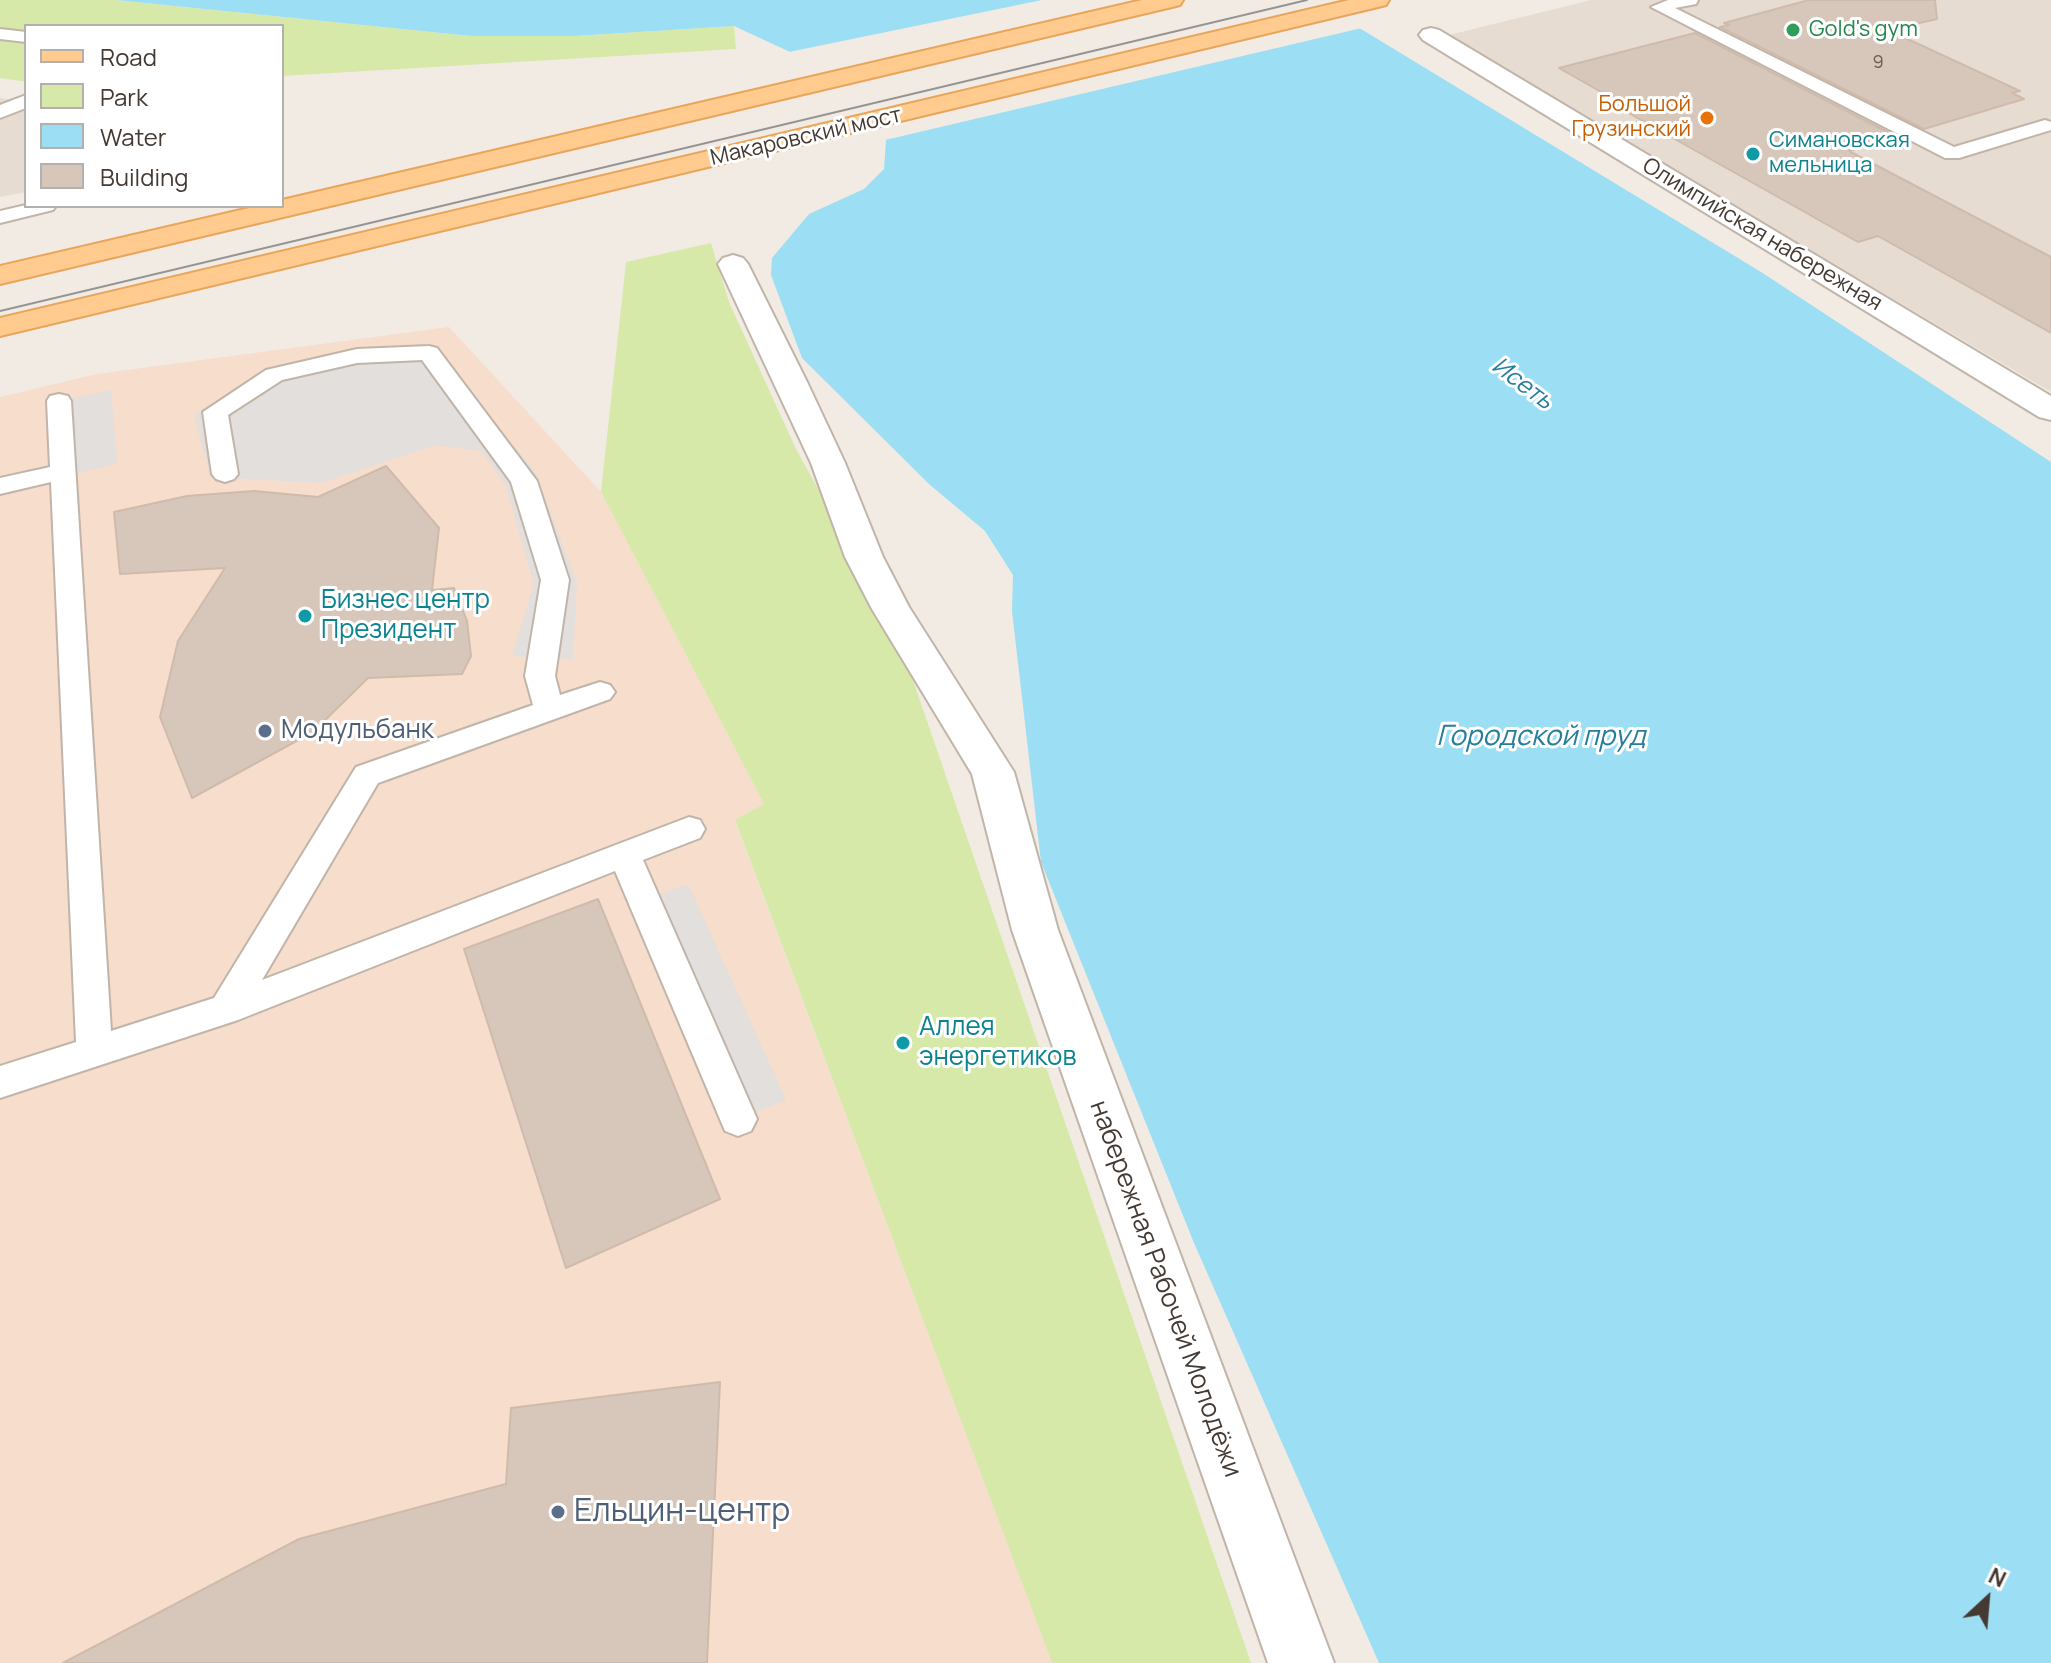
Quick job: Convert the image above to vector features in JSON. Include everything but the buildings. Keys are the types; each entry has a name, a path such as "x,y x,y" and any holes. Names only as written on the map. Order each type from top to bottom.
{"main road":[{"name":"Макаровский мост","path":"284,206 1172,0"},
{"name":"Макаровский мост","path":"0,327 1378,0"},
{"name":"Макаровский мост","path":"0,275 276,208"}],"street":[{"name":"Олимпийская набережная","path":"1431,35 2051,410"},
{"name":"набережная Рабочей Молодёжи","path":"733,264 822,450 864,557 891,609 993,772 1035,930 1301,1663"}],"lane":[{"path":"1690,0 1659,7 1952,154 2045,126"},
{"path":"0,34 24,37"},
{"path":"0,112 24,102"},
{"path":"0,217 38,208"},
{"path":"225,474 215,412 274,375 357,356 429,353 524,481 555,580 540,676 549,711"},
{"path":"59,401 94,1052"},
{"path":"0,486 62,472"},
{"path":"226,1009 367,775 600,692"},
{"path":"0,1082 226,1009 689,829"},
{"path":"624,854 738,1119"}],"shaded area":[{"path":"1591,0 2051,0 2051,392 1445,36"},
{"path":"0,98 24,102 24,192 0,197"},
{"path":"449,327 601,492 764,804 735,821 1052,1663 0,1663 0,397 97,374"},
{"path":"432,349 535,471 577,583 573,659 512,656 534,584 506,486 481,451 436,445 321,483 211,477 194,415 274,369"},
{"path":"111,390 117,464 63,476 59,401"},
{"path":"688,884 786,1100 753,1113 658,895"}],"green space":[{"path":"0,0 116,0 471,36 575,36 734,26 736,49 284,76 284,24 24,24 24,81 0,78"},
{"path":"711,243 729,302 796,449 895,628 1251,1663 1052,1663 735,820 764,804 601,492 626,262"}],"water":[{"name":"Городской пруд","path":"116,0 1322,0 1361,29 1761,272 2051,462 2051,1663 1379,1663 1194,1243 1041,862 1012,611 1013,575 985,531 929,484 802,358 771,275 772,258 809,214 864,189 884,169 886,140 790,52 734,26 575,36 471,36"}],"pier":[{"path":"1042,0 1329,0 1366,27 881,141 784,53"}],"tram line":[{"path":"0,311 1307,0"}],"place":[{"name":"Gold's gym","path":"1793,30"},
{"name":"Большой Грузинский","path":"1707,118"},
{"name":"Симановская мельница","path":"1753,154"},
{"name":"Бизнес центр Президент","path":"305,616"},
{"name":"Модульбанк","path":"265,731"},
{"name":"Аллея энергетиков","path":"903,1043"},
{"name":"Ельцин-центр","path":"558,1512"}],"water label":[{"name":"Исеть","path":"1522,384"}]}
